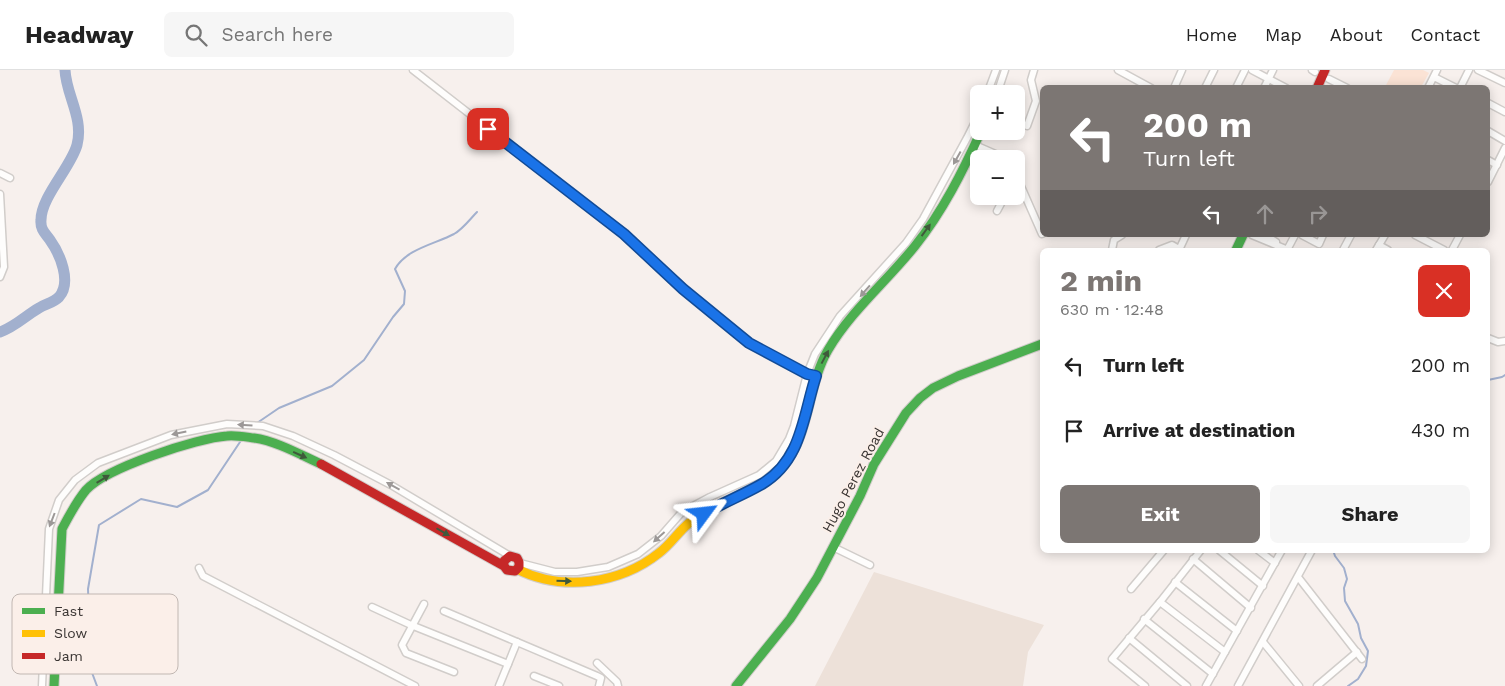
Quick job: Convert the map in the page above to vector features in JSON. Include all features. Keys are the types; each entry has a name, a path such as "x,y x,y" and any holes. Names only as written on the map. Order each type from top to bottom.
{"street":[{"path":"413,70 624,234 683,289 749,343 811,375"},
{"path":"990,85 996,70"},
{"path":"1000,85 1006,70"},
{"path":"1025,125 1027,126 1036,101 1031,80 1034,70"},
{"path":"1118,70 1144,85"},
{"path":"1206,85 1214,70"},
{"path":"1238,85 1245,70"},
{"path":"1252,70 1281,85"},
{"path":"1265,85 1273,70"},
{"path":"1462,85 1469,70"},
{"path":"1478,70 1505,83"},
{"path":"1175,85 1179,71"},
{"path":"1430,85 1436,72 1452,85"},
{"path":"1319,85 1327,74 1343,85"},
{"path":"1490,104 1505,112"},
{"path":"1490,132 1505,141"},
{"path":"59,594 62,530 72,510 87,489 106,476 171,448 227,436 254,438 287,449 329,467 504,566 510,572 518,566 555,572 577,572 608,567 638,554 661,536 682,512 790,458 802,428 815,354 840,316 857,300 906,243 923,220 970,134"},
{"path":"811,375 834,340 861,305 890,275 929,226 959,177 977,140"},
{"path":"975,145 986,150"},
{"path":"1490,178 1505,148"},
{"path":"1490,161 1497,164"},
{"path":"0,173 10,178"},
{"path":"0,194 4,267 0,277"},
{"path":"1025,197 1040,230"},
{"path":"997,211 1000,205"},
{"path":"1112,248 1114,240 1118,237"},
{"path":"1257,237 1282,248"},
{"path":"1268,237 1284,248"},
{"path":"1306,237 1319,244 1322,237"},
{"path":"1419,237 1440,248"},
{"path":"1490,339 1498,342 1505,341"},
{"name":"Hugo Perez Road","path":"736,686 790,619 817,578 860,496 874,464 906,413 933,388 958,376 1040,345"},
{"path":"46,594 48,529 59,500 75,480 98,463 171,435 227,424 263,426 293,436 342,459 392,485 510,556 517,558 518,566 534,577 554,581 587,582 610,578 642,565 669,545 689,523 764,482 779,464"},
{"path":"832,547 870,565"},
{"path":"1132,589 1162,553"},
{"path":"1145,686 1112,659 1199,553"},
{"path":"1223,553 1263,586"},
{"path":"1262,553 1275,563"},
{"path":"1206,686 1280,553"},
{"path":"1238,686 1310,553"},
{"path":"504,566 504,561 510,556"},
{"path":"1193,560 1251,608"},
{"path":"199,568 203,576 415,686"},
{"path":"1298,577 1362,659"},
{"path":"1175,582 1237,631"},
{"path":"1160,602 1225,652"},
{"path":"424,604 411,625 402,646 406,653 454,672"},
{"path":"372,606 411,625 508,664"},
{"path":"444,611 601,678 599,686"},
{"path":"1144,619 1213,674"},
{"path":"1129,638 1187,686"},
{"path":"499,686 517,642"},
{"path":"1263,642 1299,686"},
{"path":"1317,686 1358,652"},
{"path":"597,663 617,682 618,686"},
{"path":"534,676 560,686"}],"shaded area":[{"path":"1394,70 1423,70 1429,73 1422,85 1386,85"},
{"path":"874,572 1044,625 1028,652 1023,686 815,686"}],"waterway":[{"path":"0,332 54,301 63,291 65,276 61,260 42,229 41,223 42,211 74,154 79,135 77,116 68,88 65,70"},
{"path":"257,423 279,408 332,386 364,360 404,304 405,291 395,269 400,262 413,252 457,232 477,212"},
{"path":"1490,380 1505,375"},
{"path":"88,594 99,525 141,499 177,507 208,490 242,439"},
{"path":"1334,553 1344,568 1347,579 1344,588 1345,601 1358,624 1361,638 1368,651 1366,666 1358,679 1348,686"},
{"path":"92,674 97,686"}],"traffic: fast":[{"path":"719,505 753,488 777,473 792,454 804,425 821,364 828,350 847,322 904,259 935,219 977,140"},
{"path":"1237,248 1242,237"},
{"path":"736,686 790,619 817,578 860,496 874,464 906,413 933,388 958,376 1040,345"},
{"path":"59,594 62,529 86,490 97,481 112,473 174,448 227,436 254,438 271,442 321,464"},
{"path":"54,686 55,674"}],"traffic: slow":[{"path":"517,569 553,581 590,581 609,578 644,564 663,549 689,523 719,505"}],"traffic: jam":[{"path":"1318,85 1325,70"},
{"path":"321,464 504,566 507,570 515,571 519,567 519,562 517,558 510,556 504,561 504,566"}],"route":[{"path":"488,129 624,234 683,289 749,343 807,374 816,376 806,416 790,458 764,482 704,514"}]}
